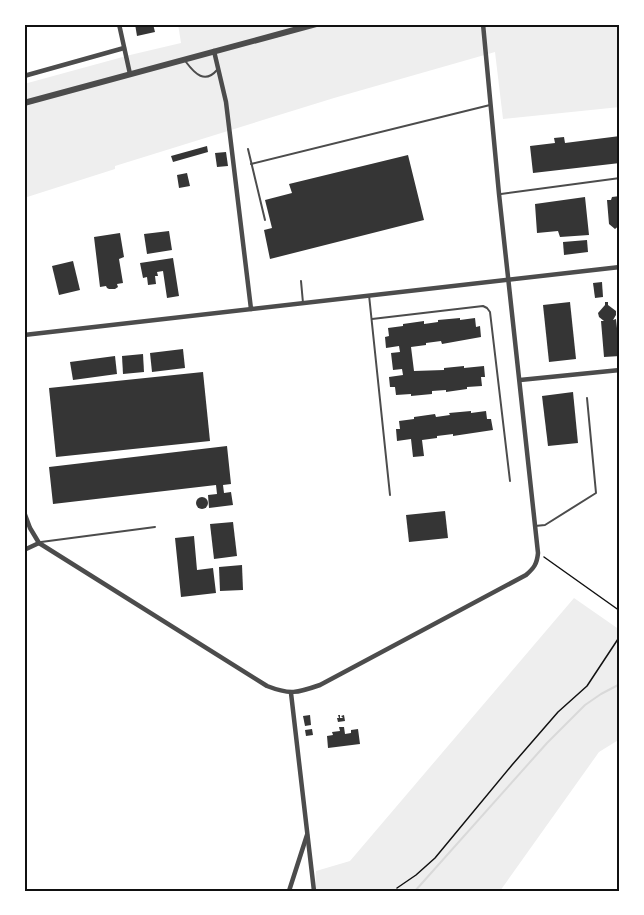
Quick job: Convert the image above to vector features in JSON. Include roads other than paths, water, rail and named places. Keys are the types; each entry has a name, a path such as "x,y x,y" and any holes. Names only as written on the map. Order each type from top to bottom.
{"street":[{"path":"119,24 129,74"},
{"path":"24,103 316,24"},
{"path":"24,512 39,543 261,683 282,692 291,693 320,685 534,568 538,553 483,24"},
{"path":"24,76 124,48"},
{"path":"214,51 226,102 251,309"},
{"path":"24,335 620,267"},
{"path":"520,380 620,370"},
{"path":"24,550 39,543"},
{"path":"291,693 314,891"},
{"path":"289,891 308,832"}],"lane":[{"path":"185,60 197,74 204,77 210,76 218,69"},
{"path":"251,164 490,105"},
{"path":"248,149 265,220"},
{"path":"499,194 620,178"},
{"path":"301,280 303,303"},
{"path":"369,295 390,495"},
{"path":"372,319 483,306 488,308 510,481"},
{"path":"535,526 545,525 596,493 587,398"},
{"path":"39,543 155,527"}],"waterway":[{"path":"415,891 547,743 585,705 620,684"}]}
